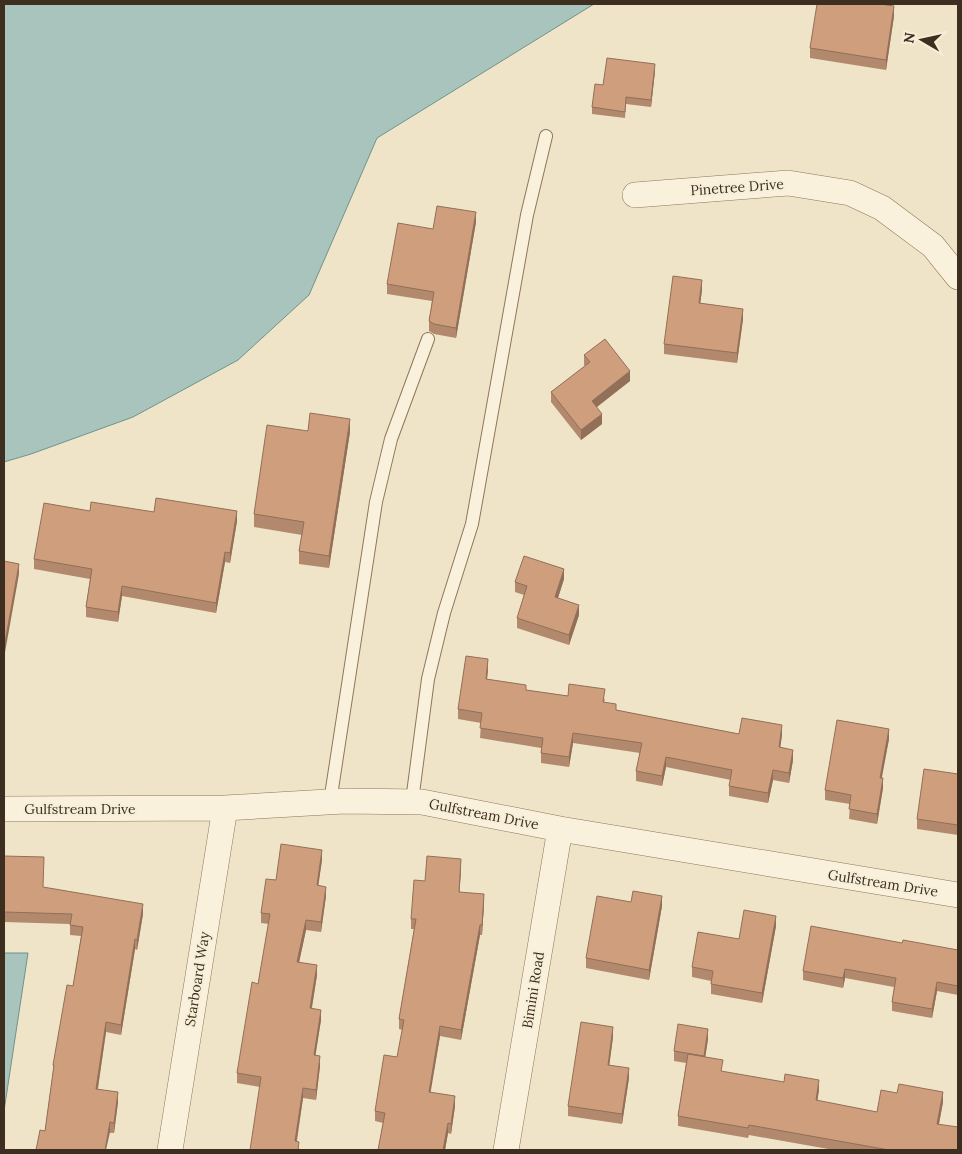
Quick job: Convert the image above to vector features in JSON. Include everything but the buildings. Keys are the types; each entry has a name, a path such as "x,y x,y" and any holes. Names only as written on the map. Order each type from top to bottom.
{"street":[{"name":"Pinetree Drive","path":"635,195 788,183 850,194 882,208 933,246 958,277"},
{"name":"Gulfstream Drive","path":"4,809 225,808 344,801 422,802 560,829 958,895"},
{"name":"Starboard Way","path":"170,1150 225,808"},
{"name":"Bimini Road","path":"506,1150 560,829"}],"lane":[{"path":"412,802 428,679 444,613 472,524 527,215 546,136"},
{"path":"330,802 376,502 391,439 428,339"}],"water":[{"path":"4,4 594,4 377,138 309,295 238,360 133,417 4,462"},
{"path":"4,953 28,953 4,1111"}]}
